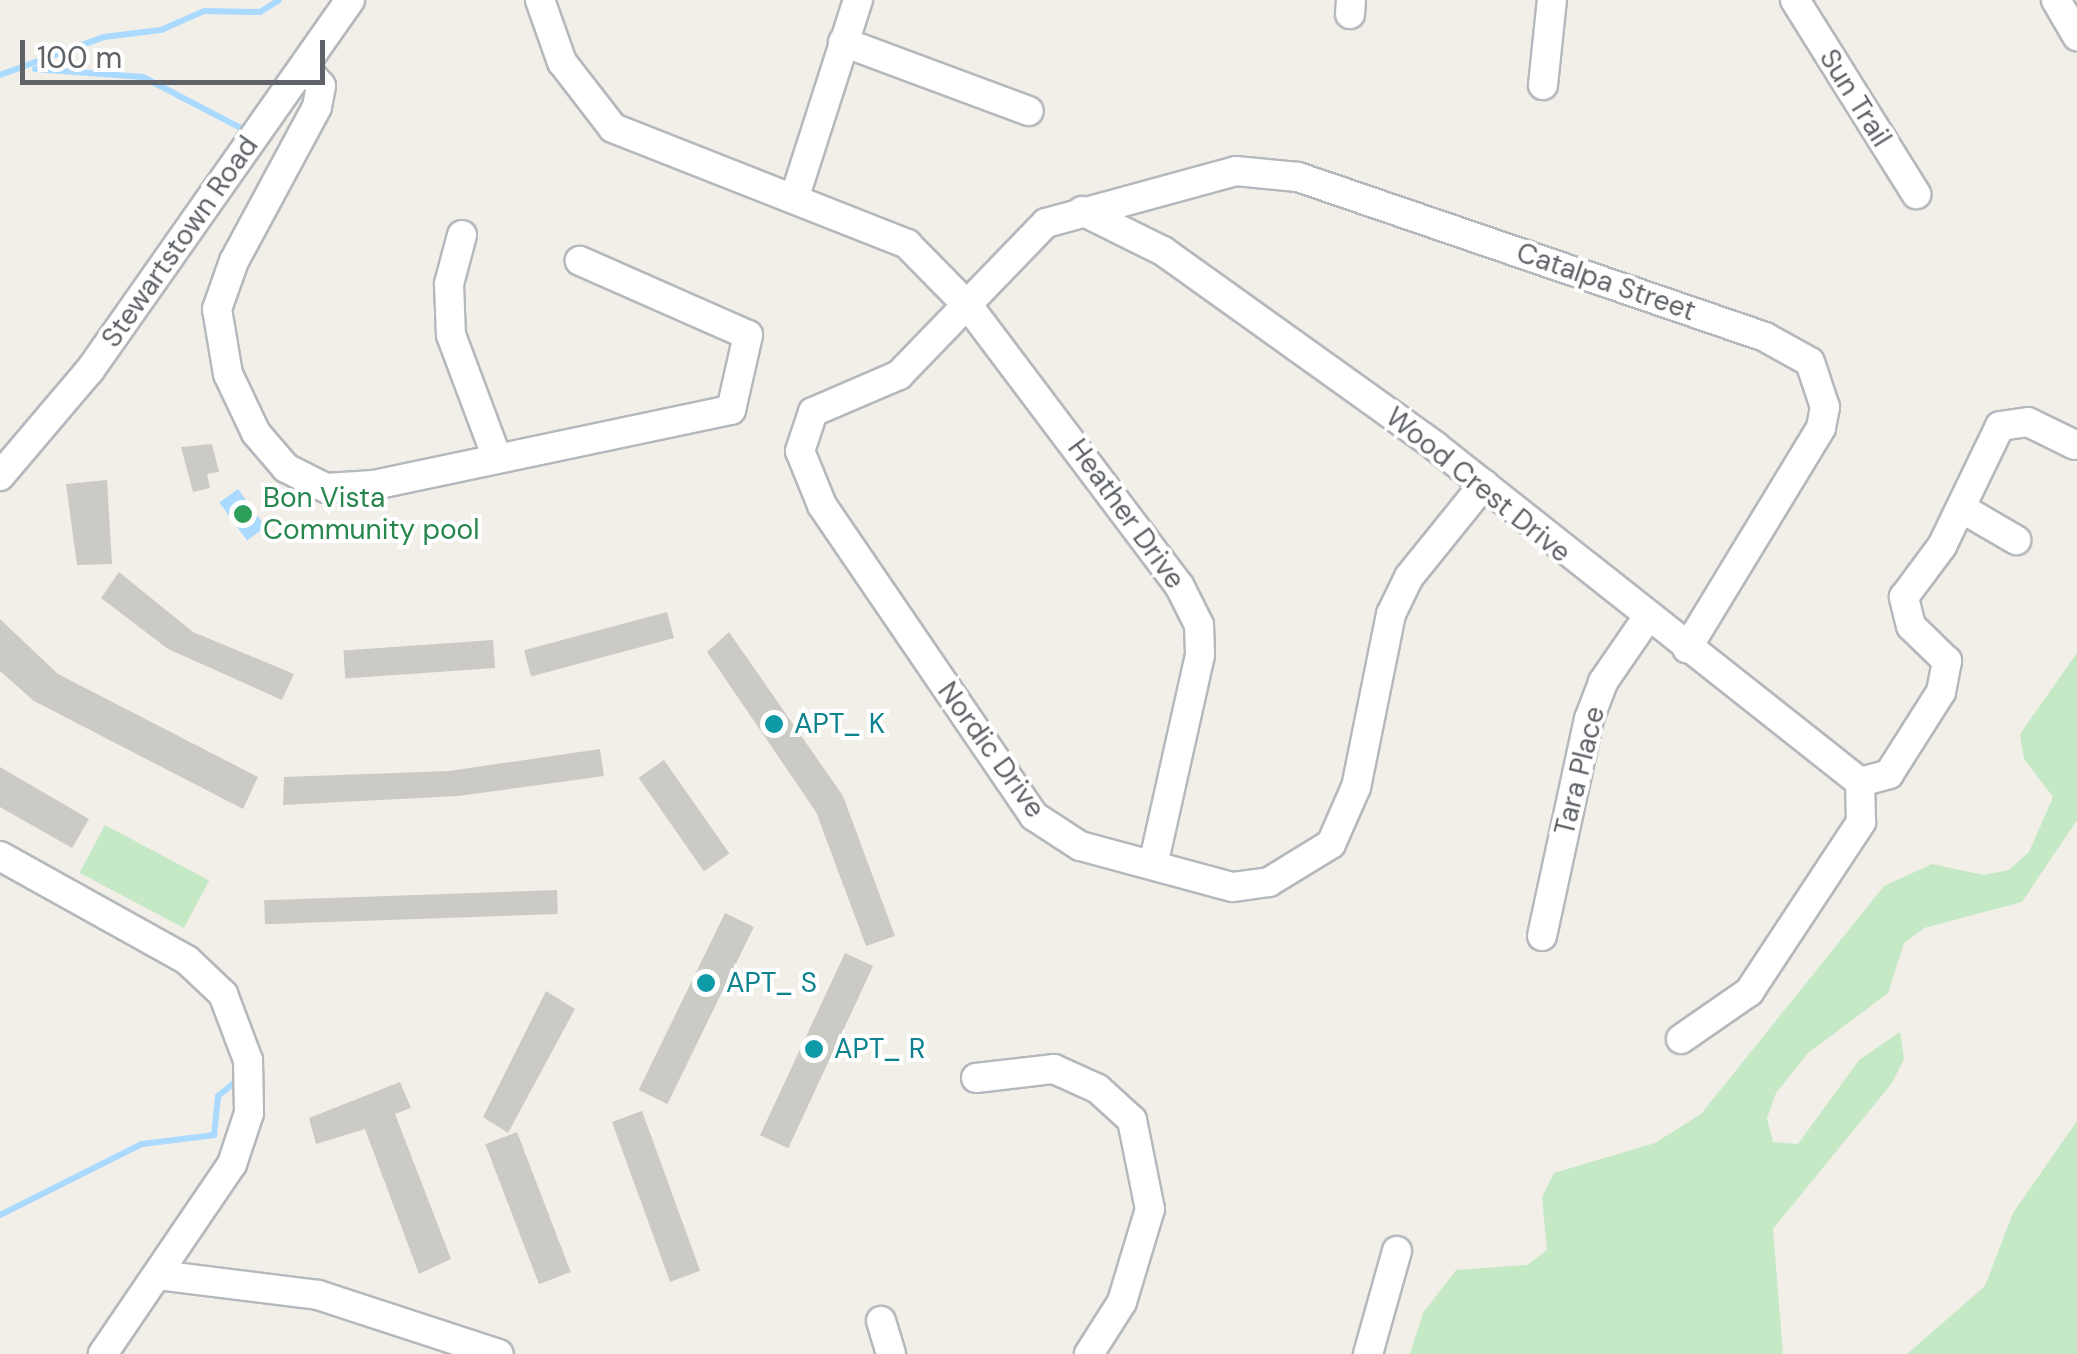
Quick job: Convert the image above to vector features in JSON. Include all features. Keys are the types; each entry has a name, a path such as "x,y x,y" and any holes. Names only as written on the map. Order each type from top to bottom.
{"street":[{"name":"Stewartstown Road","path":"0,476 80,383 350,0"},
{"name":"Heather Drive","path":"540,0 562,62 613,128 795,196 907,244 970,308 1179,585 1198,626 1200,655 1153,865"},
{"path":"795,196 858,0"},
{"path":"1542,85 1552,0"},
{"name":"Sun Trail","path":"1795,0 1916,194"},
{"path":"2056,0 2077,36"},
{"path":"843,42 1029,111"},
{"path":"304,67 322,86 318,107 234,261 216,309 216,336 243,409 269,452 326,488 731,410 748,334 580,261"},
{"name":"Catalpa Street","path":"1082,211 1236,170 1298,177 1794,348 1820,381 1821,428 1687,648"},
{"name":"Nordic Drive","path":"1082,211 1046,222 970,308 899,375 813,412 802,428 807,476 1034,816 1080,846 1232,887 1269,882 1331,844 1356,787 1391,614 1418,564 1484,484"},
{"name":"Wood Crest Drive","path":"1082,211 1162,251 1484,484 1647,618 1860,782"},
{"path":"462,235 449,322 497,458"},
{"path":"1681,1039 1749,992 1861,822 1860,782 1889,774 1948,677 1940,649 1910,626 1904,597 1961,508 2000,426 2028,422 2075,445"},
{"path":"1961,508 2016,540"},
{"name":"Tara Place","path":"1542,936 1589,718 1603,682 1647,618"},
{"path":"0,856 176,952 208,978 236,1020 251,1098 241,1142 103,1354"},
{"path":"976,1078 1054,1069 1098,1089 1132,1120 1150,1209 1122,1302 1089,1354"},
{"path":"1368,1354 1397,1251"},
{"path":"158,1275 318,1295 498,1354"},
{"path":"881,1321 890,1354"}],"green space":[{"path":"2077,653 2077,820 2022,902 1924,928 1904,943 1888,993 1808,1053 1776,1093 1767,1118 1773,1142 1798,1144 1859,1060 1900,1032 1904,1059 1892,1083 1773,1229 1783,1354 1410,1354 1423,1313 1456,1270 1527,1265 1547,1250 1542,1197 1554,1173 1655,1143 1701,1114 1884,886 1932,864 1984,875 2009,870 2029,852 2053,797 2024,759 2020,734"},
{"path":"105,825 209,880 184,928 80,873"},
{"path":"2077,1121 2077,1354 1907,1354 1985,1286 2013,1213"}],"water":[{"name":"Bon Vista Community pool","path":"238,489 266,527 247,541 219,503"}],"building":[{"path":"212,444 219,472 207,474 210,488 193,492 181,447"},
{"path":"107,480 112,564 77,565 66,484"},
{"path":"119,572 193,632 294,674 282,700 168,649 101,598"},
{"path":"667,612 674,638 531,676 524,650"},
{"path":"0,619 58,674 258,777 243,809 34,701 0,671"},
{"path":"729,632 843,796 895,936 866,946 816,812 707,652"},
{"path":"493,640 495,668 345,678 343,650"},
{"path":"600,749 604,776 458,796 283,805 284,777 449,771"},
{"path":"664,760 729,853 704,871 639,778"},
{"path":"0,767 89,819 72,848 0,807"},
{"path":"557,890 558,914 265,924 264,900"},
{"name":"APT_ S","path":"725,913 754,927 667,1104 639,1090"},
{"name":"APT_ R","path":"845,953 873,966 788,1148 760,1135"},
{"path":"546,991 575,1009 508,1133 483,1117"},
{"path":"400,1082 411,1108 395,1114 451,1259 419,1274 365,1129 316,1144 309,1118"},
{"path":"642,1111 700,1271 670,1282 612,1122"},
{"path":"517,1132 571,1272 539,1284 485,1144"}],"waterway":[{"path":"0,75 104,37 161,30 204,11 260,12 279,0"},
{"path":"35,69 143,77 241,128"},
{"path":"0,1215 142,1144 214,1135 218,1096 238,1080"}],"place":[{"name":"Bon Vista Community pool","path":"243,514"},
{"name":"APT_ K","path":"774,724"},
{"name":"APT_ S","path":"706,983"},
{"name":"APT_ R","path":"814,1049"}]}
